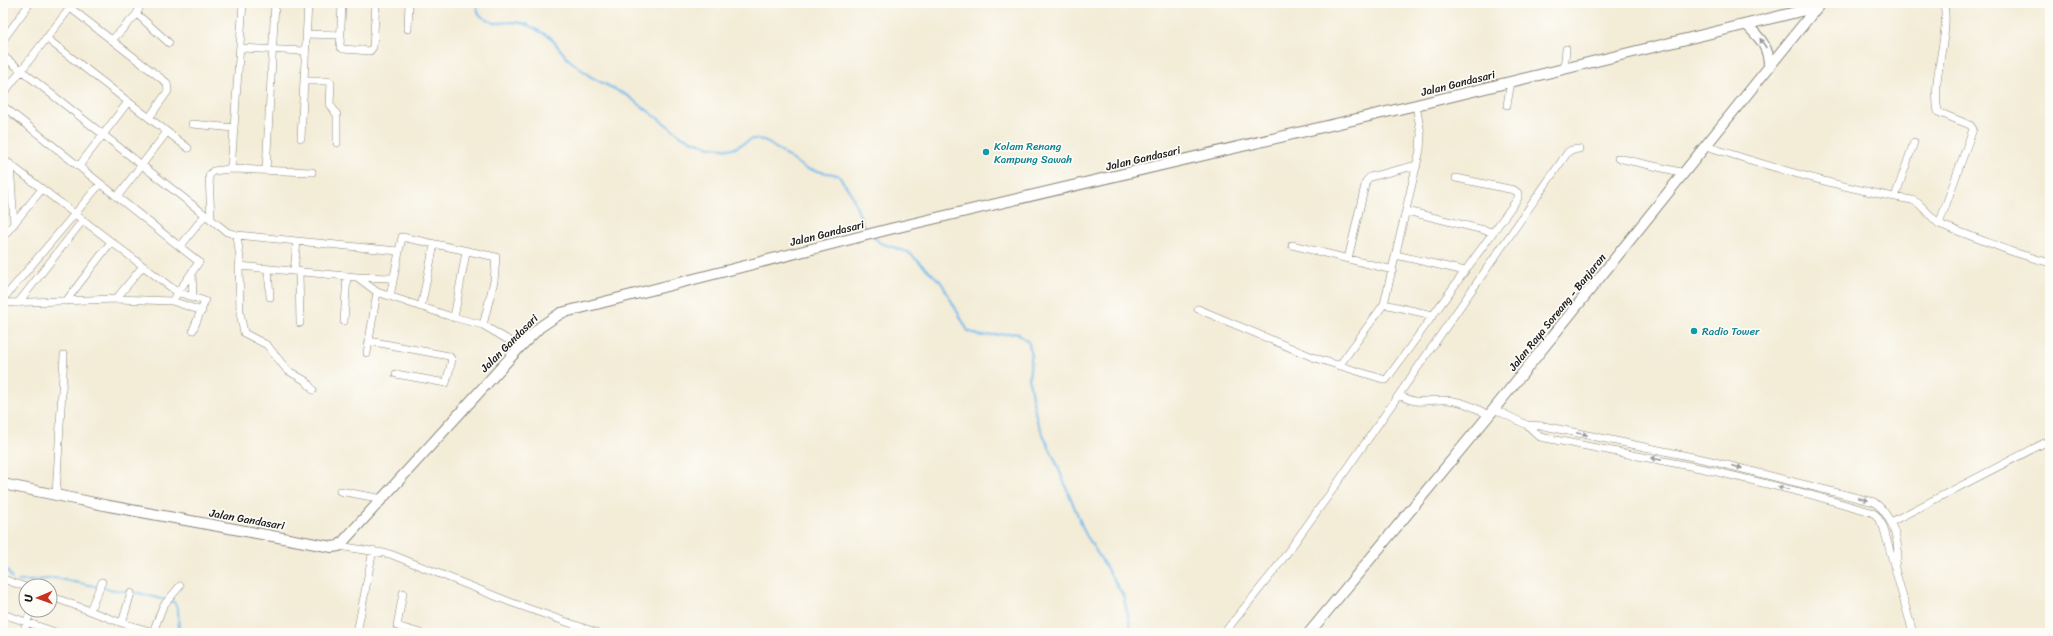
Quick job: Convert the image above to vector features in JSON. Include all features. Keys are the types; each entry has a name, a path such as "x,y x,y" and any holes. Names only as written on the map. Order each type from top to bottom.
{"street":[{"path":"3,40 30,3"},
{"path":"112,40 137,14 140,3"},
{"path":"231,169 243,3"},
{"path":"266,171 275,3"},
{"path":"301,138 308,3"},
{"path":"342,3 340,47 343,49 370,51 372,50 376,3"},
{"path":"408,30 409,3"},
{"path":"1939,224 1973,129 1970,125 1938,112 1938,72 1946,17 1944,3"},
{"path":"3,94 46,38 67,5 168,86 168,91 149,118"},
{"name":"Jalan Gandasari","path":"3,484 325,546 339,546 520,347 540,327 561,314 605,301 852,240 890,229 1416,106 1747,25 1819,5"},
{"name":"Jalan Raya Soreang - Banjaran","path":"1308,633 1491,412 1819,5"},
{"path":"137,14 169,43"},
{"path":"1747,25 1761,39 1767,48 1769,66"},
{"path":"306,34 341,35"},
{"path":"46,38 188,148"},
{"path":"240,48 306,51"},
{"path":"1564,69 1566,49"},
{"path":"3,56 227,232 237,235 398,251"},
{"path":"304,81 328,81 331,83 330,104 337,116 337,143"},
{"path":"1507,105 1511,82"},
{"path":"78,166 128,102"},
{"path":"3,106 180,248 199,260 172,301"},
{"path":"1339,366 1384,304 1417,165 1421,134 1416,106"},
{"path":"192,124 234,128"},
{"path":"117,197 167,132"},
{"path":"1895,197 1914,142"},
{"path":"1706,146 1802,175 1912,200 1918,203 1939,224 2020,255 2050,263"},
{"path":"1224,633 1274,571 1568,152 1579,149"},
{"path":"1618,158 1685,173"},
{"path":"3,159 177,292 205,301 193,330"},
{"path":"10,164 14,224"},
{"path":"1348,259 1366,181 1370,177 1417,165"},
{"path":"180,248 208,217 210,174 218,170 231,169 312,172"},
{"path":"1198,309 1315,358 1386,380 1518,198 1518,193 1514,190 1456,178"},
{"path":"100,184 4,298 18,303 116,299 172,301 202,311"},
{"path":"3,237 42,189"},
{"path":"1406,211 1492,232"},
{"path":"18,303 83,220"},
{"path":"237,235 240,259 240,313 244,333 267,345 287,370 306,381 313,390"},
{"path":"390,296 400,239 404,237 497,258 491,294 483,325"},
{"path":"297,241 300,323"},
{"path":"66,301 111,242"},
{"path":"421,307 434,245"},
{"path":"1292,245 1392,270"},
{"path":"454,318 466,252"},
{"path":"1396,255 1464,271"},
{"path":"116,299 143,266"},
{"path":"239,266 357,278 393,278"},
{"path":"268,269 270,298"},
{"path":"192,272 193,298"},
{"path":"344,321 347,276"},
{"path":"357,278 377,292 454,318 483,325 520,347"},
{"path":"368,353 377,292"},
{"path":"1384,304 1432,315"},
{"path":"369,341 449,356 452,360 446,383 396,374"},
{"path":"56,495 64,355"},
{"path":"1398,395 1421,403 1445,400 1470,405 1527,425 1544,426 1716,462 1874,502 1884,511 1891,522 1897,549 1897,558 1894,566"},
{"path":"1527,425 1540,437 1714,471 1808,494 1876,515 1883,526 1913,633"},
{"path":"1891,522 2050,440"},
{"path":"1619,452 1621,442"},
{"path":"1714,471 1716,462"},
{"path":"1808,494 1810,486"},
{"path":"340,491 383,499"},
{"path":"339,546 372,550 400,558 510,602 598,633"},
{"path":"357,633 372,550"},
{"path":"3,579 18,584"},
{"path":"90,610 101,586"},
{"path":"58,599 122,623 155,632 163,606 180,586"},
{"path":"122,623 131,593"},
{"path":"403,593 397,626 420,633"},
{"path":"3,614 58,633"},
{"path":"23,633 28,618"}],"waterway":[{"path":"479,3 477,7 479,15 493,23 516,22 526,24 550,37 568,59 591,77 628,96 683,137 710,147 733,149 752,139 764,140 806,169 838,175 851,193 864,226 869,231"},
{"path":"873,236 880,243 908,252 941,282 968,331 981,336 1018,333 1029,343 1031,357 1029,381 1037,421 1085,533 1123,595 1132,633"},
{"path":"3,563 12,579"},
{"path":"58,579 114,590 139,593 165,600"},
{"path":"169,601 174,602 178,609 179,633"}],"place":[{"name":"Kolam Renang Kampung Sawah","path":"986,152"},
{"name":"Radio Tower","path":"1694,331"}]}
